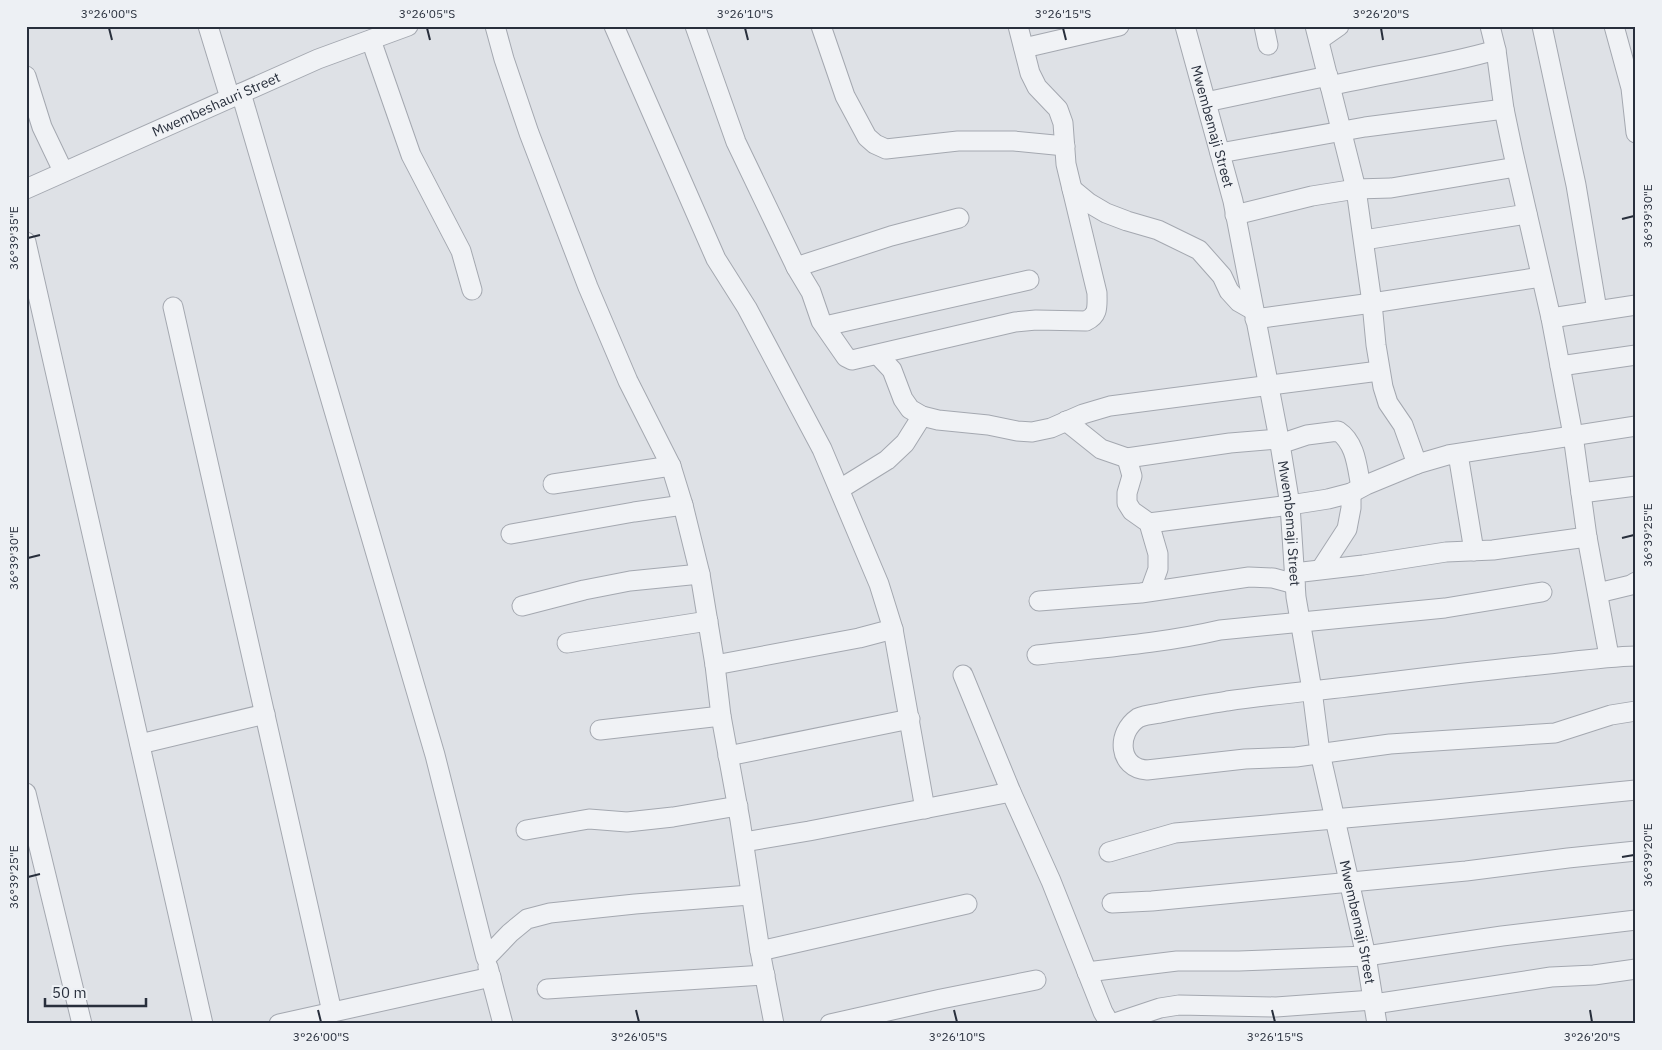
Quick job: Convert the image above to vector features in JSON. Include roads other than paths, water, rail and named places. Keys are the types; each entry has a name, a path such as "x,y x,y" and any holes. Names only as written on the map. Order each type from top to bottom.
{"street":[{"path":"208,26 235,95 435,755 503,1024"},
{"name":"Mwembeshauri Street","path":"26,188 318,59 408,26"},
{"path":"495,26 506,67 529,133 591,295 628,381 671,466 683,505 700,574 715,665 721,716 744,842 750,895 774,1024"},
{"path":"614,26 716,259 747,308 822,449 880,584 893,628 925,809"},
{"path":"695,26 736,142 796,267 811,292 824,326 846,357 855,360 1015,322 1036,320 1086,321 1094,317 1098,310 1097,293 1066,164 1063,123 1058,109 1037,87 1030,73 1018,26"},
{"path":"821,26 845,96 866,137 886,149 958,141 1014,142 1065,146"},
{"path":"1024,48 1119,26"},
{"name":"Mwembemaji Street","path":"1185,26 1235,215 1268,384 1290,506 1294,578 1320,753 1366,956 1378,1024"},
{"path":"1264,26 1268,45"},
{"path":"1339,26 1317,33 1356,189 1364,240 1379,370 1388,403 1403,425 1417,464"},
{"path":"1490,26 1496,50 1504,109 1516,167 1551,318 1573,435 1588,537 1609,656"},
{"path":"1542,26 1576,185 1597,310"},
{"path":"1614,26 1631,88 1636,133"},
{"path":"371,40 411,155 461,251 472,290"},
{"path":"1206,102 1329,81 1415,70 1463,60 1496,50"},
{"path":"26,76 42,127 63,171"},
{"path":"1220,153 1365,126 1504,109"},
{"path":"1235,215 1312,196 1356,189 1391,188 1516,167"},
{"path":"1072,189 1089,203 1106,213 1158,230 1199,250 1222,276 1229,291 1254,314 1372,303 1541,277"},
{"path":"1364,240 1527,214"},
{"path":"796,267 891,236 959,218"},
{"path":"26,242 203,1024"},
{"path":"824,326 1030,280"},
{"path":"1551,318 1636,304"},
{"path":"173,307 332,1012"},
{"path":"878,355 892,370 903,399 910,409 922,416 938,420 1032,432 1051,428 1083,414 1110,406 1379,370"},
{"path":"1560,366 1636,355"},
{"path":"840,489 887,460 905,443 922,416"},
{"path":"1066,421 1101,449 1127,458 1230,443 1279,441 1338,431 1347,437 1352,446 1356,490 1348,529 1321,570"},
{"path":"1149,523 1290,506 1328,499 1356,490 1417,464 1458,454 1636,426"},
{"path":"1458,454 1474,551"},
{"path":"1127,458 1132,476 1127,494 1127,504 1149,523 1158,554 1158,570 1150,591"},
{"path":"553,484 671,466"},
{"path":"1581,493 1636,486"},
{"path":"511,534 683,505"},
{"path":"1039,601 1150,591 1249,577 1294,578 1321,570 1446,552 1494,550 1588,537"},
{"path":"522,606 584,590 630,581 700,574"},
{"path":"1598,593 1636,582"},
{"path":"1037,655 1186,638 1220,630 1445,608 1542,592"},
{"path":"567,643 708,621"},
{"path":"715,665 859,638 893,628"},
{"path":"1636,656 1609,656 1312,690 1188,707 1141,716 1132,722 1122,744 1124,755 1131,764 1138,770 1148,770 1245,759 1296,757 1409,743 1555,733 1611,715 1636,710"},
{"path":"963,675 1011,792 1051,881 1103,1012 1111,1024 1160,1008 1179,1005 1276,1007 1374,1002 1552,978 1636,969"},
{"path":"140,744 265,714"},
{"path":"600,730 721,716"},
{"path":"728,756 910,720"},
{"path":"1109,852 1175,832 1234,829 1636,790"},
{"path":"744,842 809,832 1011,792"},
{"path":"26,793 30,825 82,1024"},
{"path":"526,830 588,819 627,822 673,817 738,806"},
{"path":"1112,903 1466,871 1636,851"},
{"path":"486,958 510,933 527,920 550,913 750,895"},
{"path":"760,950 967,904"},
{"path":"1087,972 1177,961 1239,961 1366,956 1636,920"},
{"path":"547,989 765,975"},
{"path":"279,1024 491,977"},
{"path":"830,1024 1036,980"}]}
